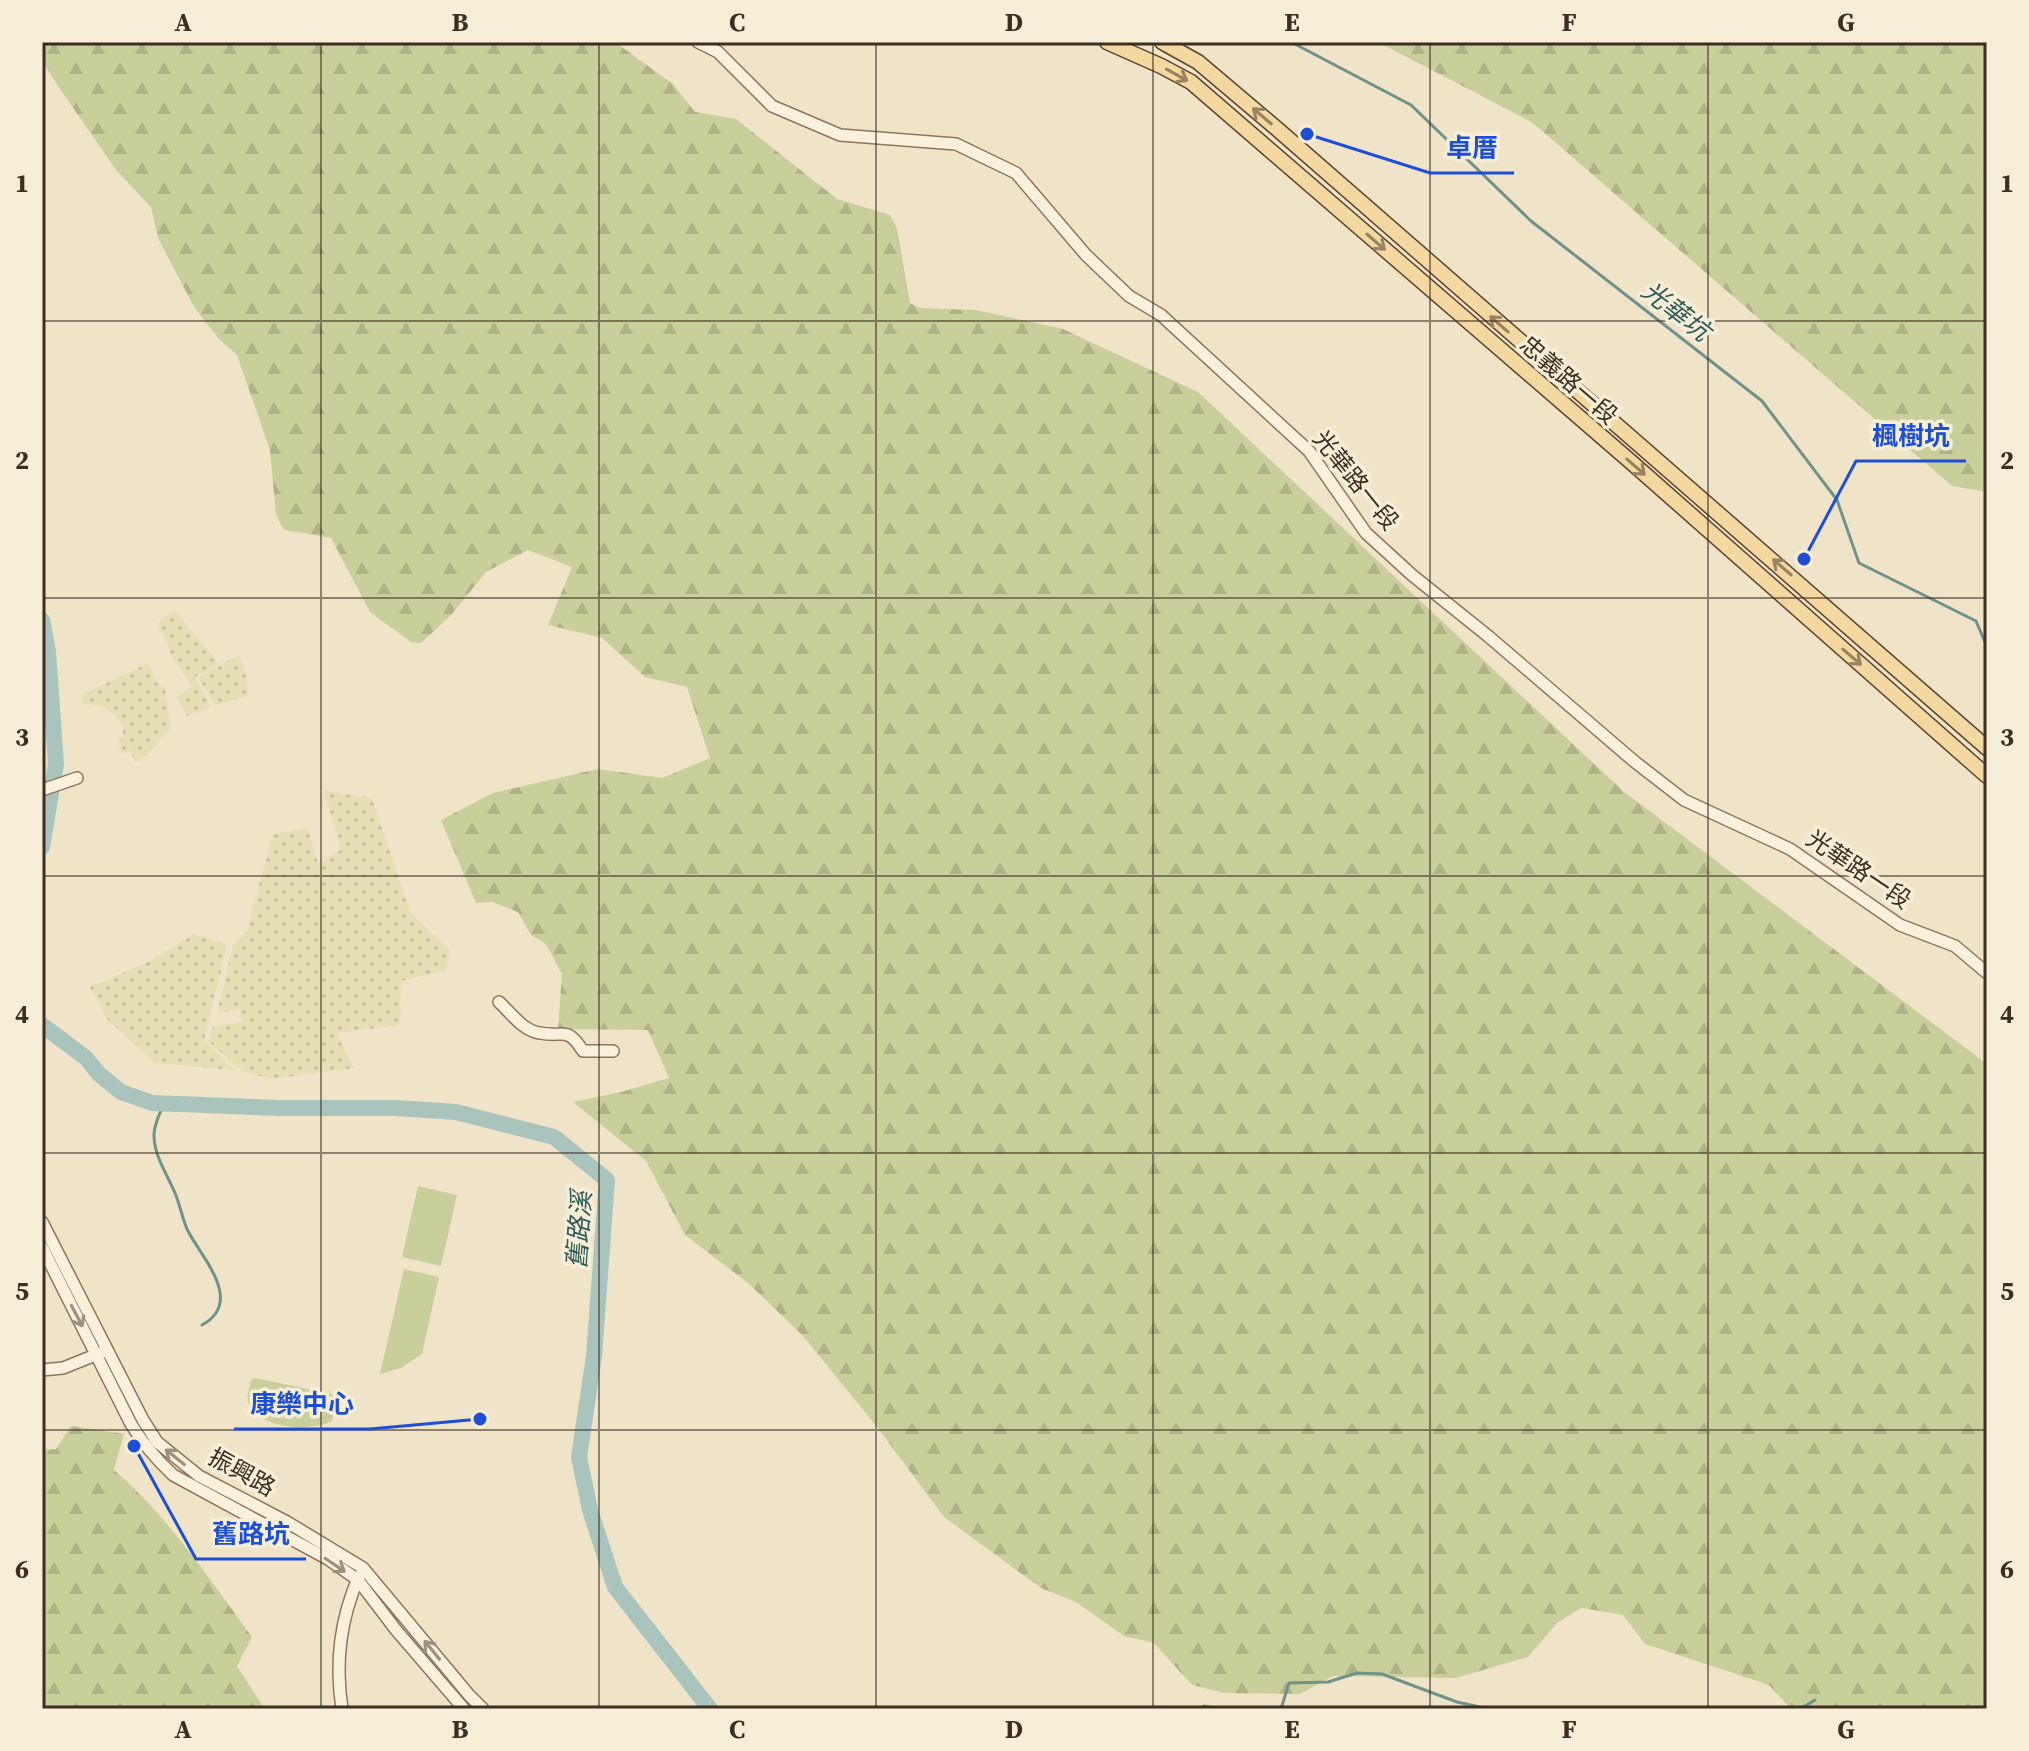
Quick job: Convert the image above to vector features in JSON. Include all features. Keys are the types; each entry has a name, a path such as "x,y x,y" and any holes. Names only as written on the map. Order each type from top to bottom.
{"main road":[{"name":"忠義路一段","path":"1107,42 1191,82 1819,635 1987,776"},
{"name":"忠義路一段","path":"1162,42 1198,62 1574,382 1840,612 1987,748"},
{"path":"1555,404 1574,382"},
{"path":"1819,635 1840,612"}],"street":[{"name":"光華路一段","path":"698,42 718,52 772,106 840,135 956,144 1016,173 1086,255 1129,296 1161,315 1309,451 1366,533 1635,762 1684,800 1790,849 1900,925 1955,946 1987,973"},
{"path":"42,790 77,778"},
{"path":"499,1002 523,1026 539,1033 566,1032 573,1036 583,1051 613,1051"},
{"name":"振興路","path":"42,1222 143,1444 173,1475 328,1559 358,1580 464,1709"},
{"name":"振興路","path":"42,1247 157,1442 199,1476 299,1529 363,1568 483,1709"},
{"path":"42,1370 63,1368 102,1352"},
{"path":"342,1709 337,1664 339,1646 346,1609 363,1568"}],"shaded area":[{"path":"174,609 219,664 195,677 211,707 187,716 176,697 192,687 172,656 158,623"},
{"path":"239,655 247,677 248,696 215,705 198,677"},
{"path":"149,663 156,680 165,689 171,728 147,755 135,763 131,751 121,753 118,741 123,736 123,728 118,719 105,707 82,703 81,695"},
{"path":"324,791 372,798 411,914 450,950 447,970 401,981 400,1025 336,1033 354,1068 272,1079 242,1071 208,1041 213,1027 242,1022 240,1009 217,1013 233,945 247,931 273,834 308,828 318,864 341,850"},
{"path":"194,934 225,943 226,950 204,1040 235,1070 155,1063 107,1019 90,987 150,961"}],"green space":[{"path":"42,42 615,42 673,84 695,112 736,119 837,199 890,215 897,228 910,303 920,308 976,310 1063,329 1198,392 1623,791 1987,1064 1987,1709 1791,1709 1769,1685 1645,1644 1623,1615 1582,1608 1558,1622 1528,1657 1456,1678 1333,1676 1300,1694 1225,1693 1192,1685 1154,1643 1124,1636 1076,1602 1041,1588 944,1517 877,1427 803,1336 748,1283 685,1235 646,1161 573,1102 669,1078 648,1030 558,1029 562,974 546,944 531,935 518,912 492,902 476,903 441,820 493,793 598,769 662,778 710,758 687,687 645,677 602,638 548,625 572,567 528,550 486,572 451,615 421,643 411,642 370,612 331,538 284,530 276,515 270,450 237,355 219,339 194,307 158,238 151,207 116,170 58,86 42,61"},
{"path":"1378,42 1987,42 1987,492 1952,486 1533,123"},
{"path":"418,1186 457,1195 441,1266 402,1257"},
{"path":"404,1269 439,1277 422,1354 401,1368 380,1374"},
{"path":"255,1378 336,1395 338,1398 332,1421 299,1427 275,1424 264,1419 255,1413 248,1402 251,1380"},
{"path":"71,1426 124,1434 114,1470 170,1528 252,1637 237,1666 264,1708 269,1709 42,1709 42,1450 56,1449"}],"waterway":[{"name":"光華坑","path":"1291,42 1411,105 1531,221 1762,401 1837,500 1859,563 1976,621 1987,647"},
{"name":"舊路溪","path":"42,620 48,651 56,764 42,847"},
{"name":"舊路溪","path":"42,1025 86,1058 99,1074 121,1092 152,1103 456,1112 554,1137 607,1180 594,1356 579,1457 590,1510 615,1587 710,1709"},
{"path":"163,1106 154,1131 156,1150 187,1229 209,1264 220,1291 220,1304 214,1315 202,1325"},
{"path":"1281,1709 1289,1683 1328,1682 1357,1673 1382,1674 1457,1702 1489,1709"},
{"path":"1800,1709 1815,1700"},
{"path":"1201,1709 1204,1706 1221,1709"}],"place":[{"name":"卓厝","path":"1307,134"},
{"name":"楓樹坑","path":"1804,559"},
{"name":"康樂中心","path":"480,1419"},
{"name":"舊路坑","path":"134,1446"}]}
